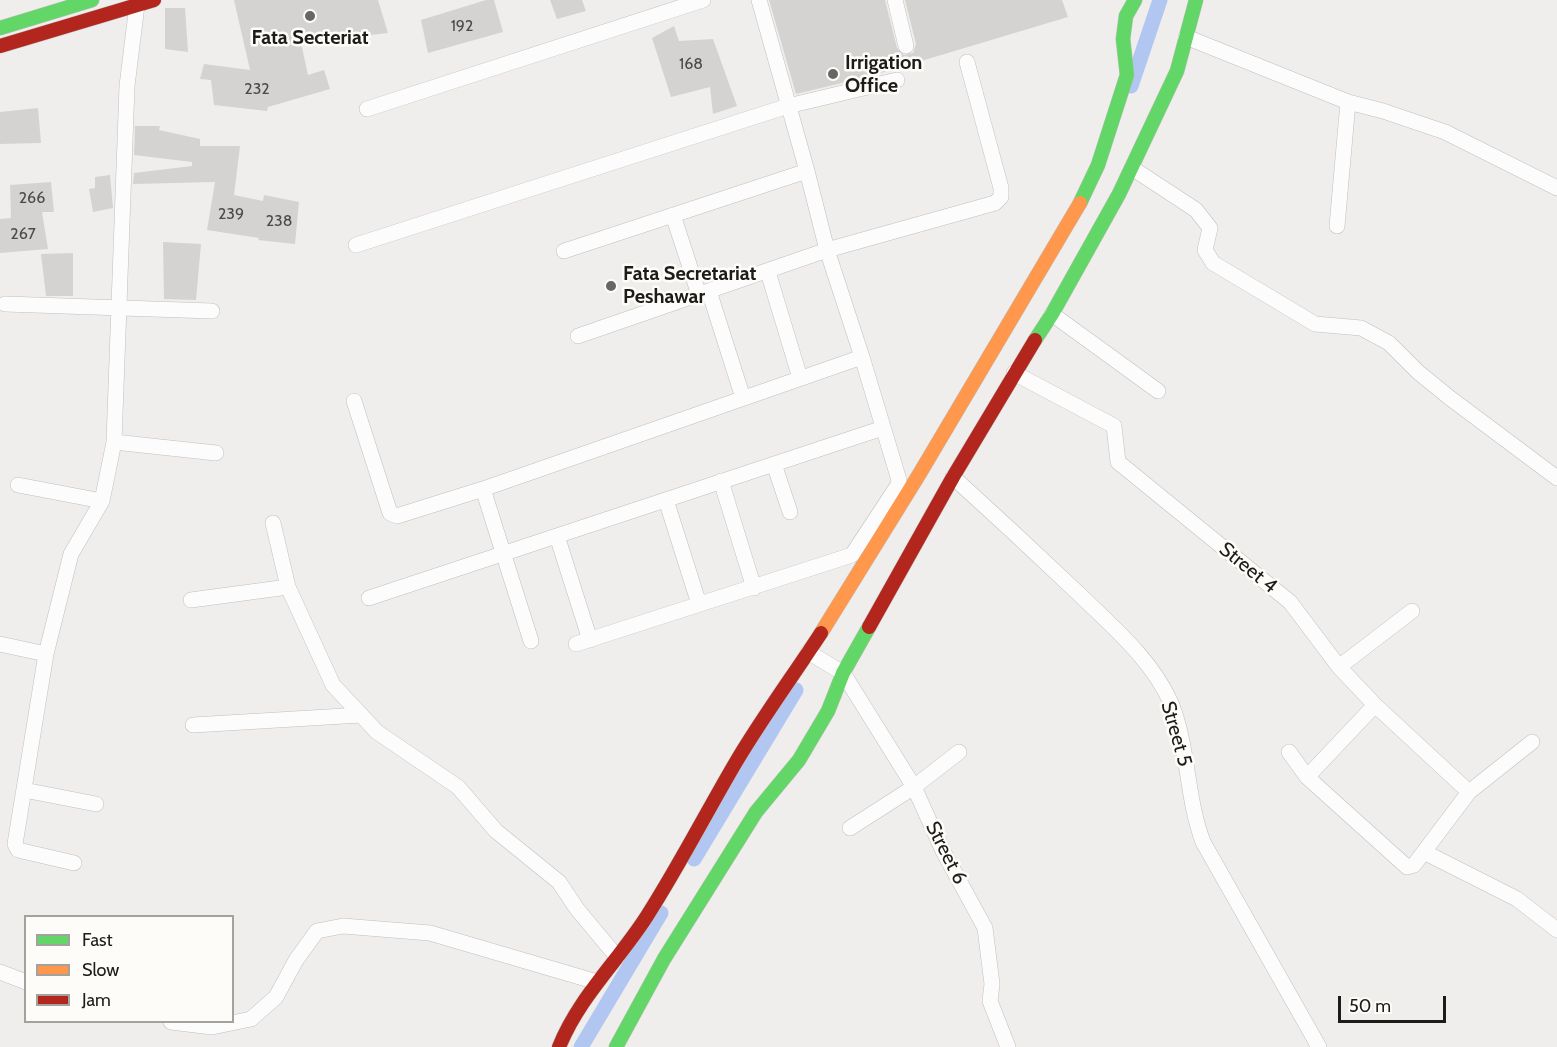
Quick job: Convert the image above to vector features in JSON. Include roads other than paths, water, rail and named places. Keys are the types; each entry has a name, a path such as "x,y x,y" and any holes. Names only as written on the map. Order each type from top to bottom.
{"street":[{"path":"0,46 154,0"},
{"path":"367,109 704,0"},
{"path":"557,536 583,642 852,555 898,485 899,480 862,357 827,250 759,0"},
{"path":"896,0 906,46"},
{"path":"559,1047 568,1025 597,982 617,957 637,941 737,760 835,613 920,474 1080,202 1098,165 1127,75 1123,39 1126,16 1135,0"},
{"path":"616,1047 660,956 756,812 799,760 828,711 843,673 952,477 1014,373 1053,314 1119,194 1177,71 1196,0"},
{"path":"0,28 82,1"},
{"path":"74,863 18,850 15,844 46,654 71,554 102,501 114,442 127,86 137,5"},
{"path":"33,18 39,35"},
{"path":"1186,38 1348,102 1445,132 1557,188"},
{"path":"578,336 827,250 995,203 1001,197 1001,188 967,62"},
{"path":"356,245 788,106 897,80"},
{"path":"1337,225 1348,102"},
{"path":"1132,168 1196,210 1210,228 1205,250 1213,263 1315,324 1361,328 1389,343 1418,372 1450,398 1557,478"},
{"path":"564,251 807,171"},
{"path":"673,215 743,398"},
{"path":"768,272 800,378"},
{"path":"5,304 212,310"},
{"path":"1053,314 1158,391"},
{"path":"354,401 390,513 397,516 483,489 862,357"},
{"name":"Street 4","path":"1014,373 1114,426 1118,462 1290,602 1339,667 1375,705 1470,792"},
{"path":"369,598 883,428"},
{"path":"114,442 216,453"},
{"path":"774,464 790,512"},
{"name":"Street 5","path":"952,477 1028,545 1118,632 1153,672 1171,703 1183,743 1197,827 1203,842 1313,1045"},
{"path":"721,481 754,588"},
{"path":"18,485 102,501"},
{"path":"483,489 531,641"},
{"path":"666,500 699,604"},
{"path":"273,523 288,586 333,686 376,732 458,787 496,831 559,882 577,909 617,957"},
{"path":"191,600 288,586"},
{"path":"1339,667 1412,611"},
{"path":"0,644 46,654"},
{"path":"809,653 843,673"},
{"name":"Street 6","path":"843,673 914,788 943,851 985,928 992,984 990,1001 1008,1047"},
{"path":"1307,777 1375,705"},
{"path":"193,725 361,715"},
{"path":"1289,752 1307,777 1407,867 1414,865 1425,852 1470,792 1532,742"},
{"path":"850,828 914,788 959,752"},
{"path":"24,790 96,804"},
{"path":"1425,852 1517,899 1557,930"},
{"path":"234,1022 251,1019 276,997 296,960 317,931 343,926 430,933 597,982"},
{"path":"0,972 24,981"},
{"path":"179,1023 212,1027 232,1023"}],"waterway":[{"path":"1131,86 1160,0"},
{"path":"694,859 796,690"},
{"path":"581,1047 661,913"}],"place":[{"name":"Fata Secteriat","path":"310,16"},
{"name":"Irrigation Office","path":"833,74"},
{"name":"Fata Secretariat Peshawar","path":"611,286"}]}
